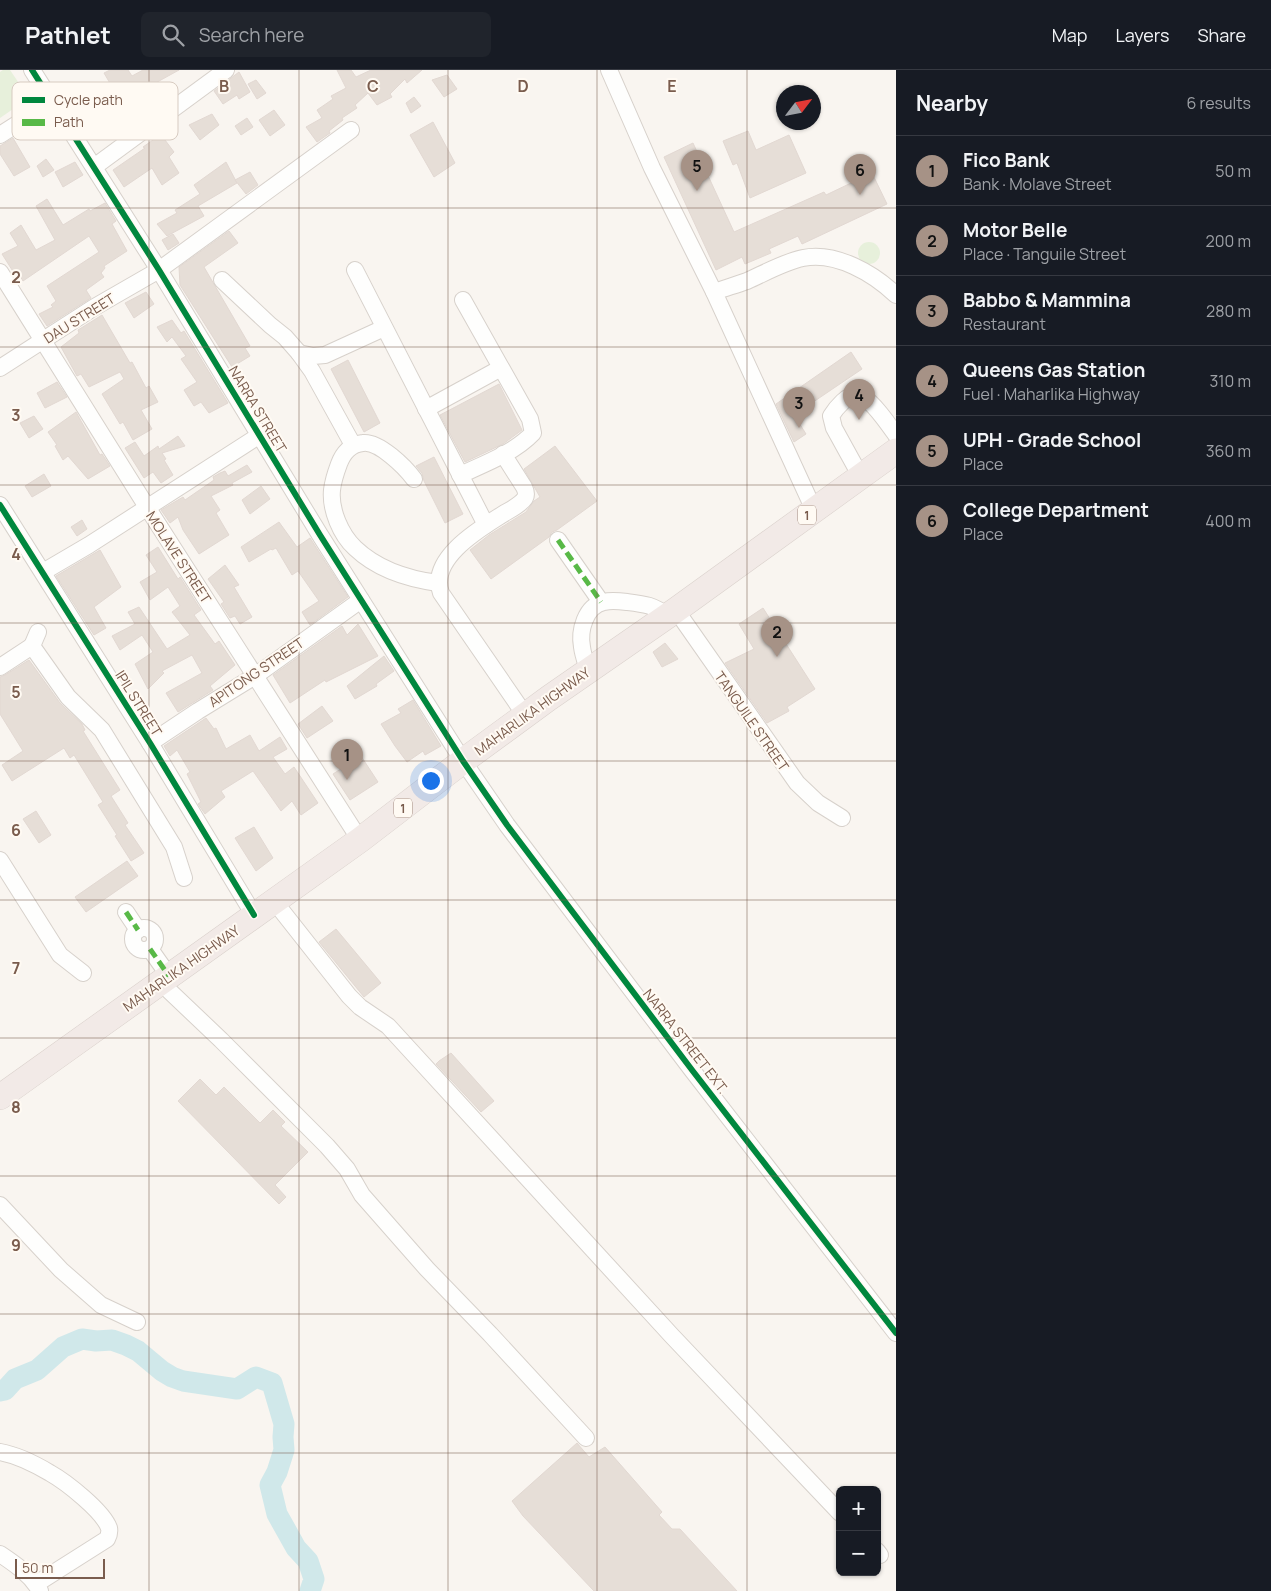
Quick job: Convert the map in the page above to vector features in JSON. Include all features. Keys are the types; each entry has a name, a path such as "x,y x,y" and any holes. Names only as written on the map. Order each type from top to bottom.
{"highway":[{"name":"MAHARLIKA HIGHWAY","path":"1,1093 360,840 463,761 588,670 896,452"}],"street":[{"name":"NARRA STREET","path":"32,70 40,82"},
{"path":"178,105 226,70"},
{"path":"609,70 652,168 714,292 814,510"},
{"path":"0,135 12,127"},
{"name":"DAU STREET","path":"0,368 42,340 159,270 351,130"},
{"name":"NARRA STREET","path":"77,140 361,600 463,761"},
{"path":"94,167 131,140"},
{"path":"714,292 745,282 805,257 820,257 841,261 858,268 881,282 896,295"},
{"path":"355,270 486,524"},
{"name":"MOLAVE STREET","path":"0,272 147,507 360,840"},
{"path":"222,280 285,337 299,353 312,371 353,445"},
{"path":"460,475 503,454 532,433 530,419 463,300"},
{"path":"299,353 313,356 325,355 384,328"},
{"path":"426,409 502,368"},
{"path":"861,477 834,428 831,416 834,410 853,395 864,397 873,405 896,435"},
{"path":"43,572 90,545 260,435"},
{"path":"414,479 407,469 392,455 378,447 365,442 353,445 341,458 332,490 335,514 344,533 355,548 374,563 403,576 438,584"},
{"path":"503,454 524,487 526,496 520,503 486,524 456,548 446,560 440,572 438,584 441,592 526,715"},
{"name":"IPIL STREET","path":"0,505 150,743 264,908 348,996 388,1026 672,1336 836,1509"},
{"path":"558,540 602,602"},
{"name":"APITONG STREET","path":"150,743 255,676 361,600"},
{"path":"588,670 582,649 583,625 591,610 602,602 617,601 647,604 671,613"},
{"name":"TANGUILE STREET","path":"671,613 797,783 818,803 842,818"},
{"path":"0,667 35,639 68,697 102,730 174,847 184,878"},
{"name":"NARRA STREET EXT.","path":"463,761 507,825 607,958 896,1333"},
{"path":"0,860 60,955 83,972"},
{"path":"126,912 138,930 134,938 135,946 142,950 150,949 165,979 221,1040 326,1146 347,1170 362,1194 427,1269 586,1438"},
{"path":"0,1205 61,1270 102,1306 137,1322"},
{"path":"0,1452 30,1463 63,1482 85,1499 104,1519 109,1528 107,1539 38,1587 26,1574 0,1554"}],"green space":[{"path":"10,70 18,82 12,82 12,110 0,118 0,72"},
{"path":"869,242 877,245 880,253 877,261 869,264 861,261 858,253 861,245"}],"building":[{"path":"110,70 128,70 132,76 143,70 179,70 157,82 109,82 104,73"},
{"path":"337,70 351,70 356,77 371,70 422,70 407,83 405,79 390,94 392,97 377,105 368,93 355,105 357,108 342,118 343,120 329,131 330,133 317,142 306,127 322,118 317,110 333,99 331,96 346,88"},
{"path":"239,72 250,92 239,99 237,95 223,104 214,91"},
{"path":"447,75 457,89 444,97 432,80"},
{"path":"256,80 266,93 257,99 248,84"},
{"path":"414,97 421,106 411,113 406,103"},
{"path":"274,110 285,125 270,136 259,120"},
{"path":"212,114 219,125 200,140 189,125"},
{"path":"247,118 253,127 241,135 235,126"},
{"path":"433,122 455,163 434,177 410,135"},
{"path":"748,131 756,150 789,135 806,173 750,198 737,163 733,165 723,141"},
{"path":"12,139 14,140 30,167 14,176 0,154 0,146"},
{"path":"153,140 165,140 174,152 169,157 179,173 162,185 152,168 124,187 113,170 145,148 143,147"},
{"path":"693,143 734,232 824,192 826,195 872,173 887,204 802,244 798,236 769,249 771,253 745,264 742,257 716,270 664,157"},
{"path":"46,159 54,170 43,177 37,166"},
{"path":"75,162 83,175 63,187 55,172"},
{"path":"226,162 237,183 198,206 204,216 167,236 157,224 177,213 175,210 200,194 194,185"},
{"path":"250,172 258,185 246,194 235,180"},
{"path":"47,199 63,225 89,209 90,211 105,203 116,221 112,224 127,251 104,266 105,268 101,273 104,277 86,290 91,298 47,326 39,314 53,307 51,305 56,301 47,286 99,252 89,236 23,281 17,271 14,273 2,254 18,246 10,233 21,225 36,250 55,240 36,206"},
{"path":"229,231 238,243 204,267 250,346 245,348 250,356 232,367 180,285 179,267"},
{"path":"173,234 179,243 168,250 162,240"},
{"path":"146,292 154,304 134,318 125,303"},
{"path":"102,315 146,388 149,386 158,402 141,410 152,429 133,440 123,422 120,424 102,394 124,379 120,372 89,387 81,374 77,376 61,347 79,333 78,330"},
{"path":"172,320 181,333 184,331 228,403 209,413 201,402 194,406 184,390 197,382 181,359 186,356 172,337 167,342 157,327"},
{"path":"851,352 862,369 794,415 806,434 794,442 776,404"},
{"path":"348,360 380,423 364,432 331,369"},
{"path":"57,382 67,397 45,408 37,393"},
{"path":"499,384 522,430 503,444 465,462 440,415"},
{"path":"76,412 100,455 102,454 110,466 88,479 68,456 63,460 55,446 57,445 48,432"},
{"path":"34,416 43,429 29,438 20,423"},
{"path":"178,436 185,446 162,453 173,475 161,483 153,472 144,478 125,448 135,442 144,456 158,446 159,449"},
{"path":"555,446 597,501 552,532 549,537 491,579 470,550 489,535 526,512 534,501 540,497 524,469"},
{"path":"434,457 463,514 445,523 424,481 422,473 416,466"},
{"path":"247,465 252,472 232,483 233,485 211,496 220,510 216,513 229,535 199,554 183,530 178,517 170,523 161,510 183,497 185,500 214,480 213,477 220,473 225,471 228,476"},
{"path":"44,474 51,486 32,497 25,486"},
{"path":"261,486 270,499 250,514 242,500"},
{"path":"82,520 87,529 77,536 71,527"},
{"path":"279,522 297,547 310,538 348,597 310,625 302,612 319,601 298,571 292,575 276,548 249,562 241,547"},
{"path":"158,547 178,579 180,577 201,610 194,615 215,644 219,641 235,665 210,686 213,690 178,712 166,693 202,673 192,655 162,671 164,673 148,689 135,664 153,652 142,635 120,650 112,636 135,624 128,612 139,607 167,649 190,635 172,612 180,606 168,587 150,600 140,582 157,572 146,555"},
{"path":"100,550 121,587 94,607 106,628 94,635 56,576"},
{"path":"225,565 239,585 234,587 252,617 240,624 235,616 230,618 221,604 224,602 208,579"},
{"path":"763,608 815,689 787,707 789,711 767,723 725,663 754,649 739,624"},
{"path":"358,624 378,656 326,682 325,680 290,703 273,675 342,626 347,635"},
{"path":"665,643 678,659 662,667 653,652"},
{"path":"384,656 394,671 376,684 377,686 355,699 347,686"},
{"path":"29,660 60,703 82,724 85,730 83,731 120,790 111,796 128,823 125,825 144,853 131,861 98,805 103,802 74,755 70,758 64,748 12,781 2,765 23,751 0,714 0,677"},
{"path":"413,700 441,746 425,755 423,751 407,762 381,724 401,713 398,709"},
{"path":"322,706 333,721 307,738 298,724"},
{"path":"206,718 214,729 216,728 226,749 250,735 259,751 280,737 287,749 273,757 285,774 294,767 318,803 301,815 292,801 281,811 253,771 221,791 225,797 205,814 198,804 201,802 187,774 190,772 177,750 170,756 164,746"},
{"path":"361,756 378,782 350,800 333,774"},
{"path":"36,811 51,835 39,843 23,819"},
{"path":"254,827 273,858 256,871 235,838"},
{"path":"127,861 138,876 86,912 75,897"},
{"path":"336,929 381,983 364,997 319,942"},
{"path":"451,1053 494,1101 481,1112 436,1064"},
{"path":"200,1079 216,1095 224,1087 260,1123 273,1110 285,1122 281,1126 308,1152 275,1185 286,1197 279,1204 178,1101"},
{"path":"577,1443 589,1457 605,1447 662,1512 659,1515 672,1529 680,1529 737,1591 594,1591 523,1516 512,1501"}],"waterway":[{"path":"0,1391 5,1390 15,1379 37,1370 63,1347 82,1339 96,1341 112,1340 126,1345 138,1351 162,1371 183,1381 237,1389 256,1377 272,1383 284,1424 284,1450 277,1472 270,1485 277,1514 296,1548 308,1561 314,1579 310,1591"}],"marked path":[{"path":"558,540 601,602"},
{"path":"126,912 138,930"},
{"path":"150,949 169,976"}],"cycle path":[{"path":"32,70 40,82"},
{"path":"76,140 159,270 320,535 463,761 507,825 692,1070 896,1333"},
{"path":"0,505 150,743 254,915"}],"place":[{"name":"UPH - Grade School","path":"697,191"},
{"name":"College Department","path":"860,195"},
{"name":"Queens Gas Station","path":"859,420"},
{"name":"Babbo & Mammina","path":"799,428"},
{"name":"Motor Belle","path":"777,657"},
{"name":"Fico Bank","path":"347,780"}]}
